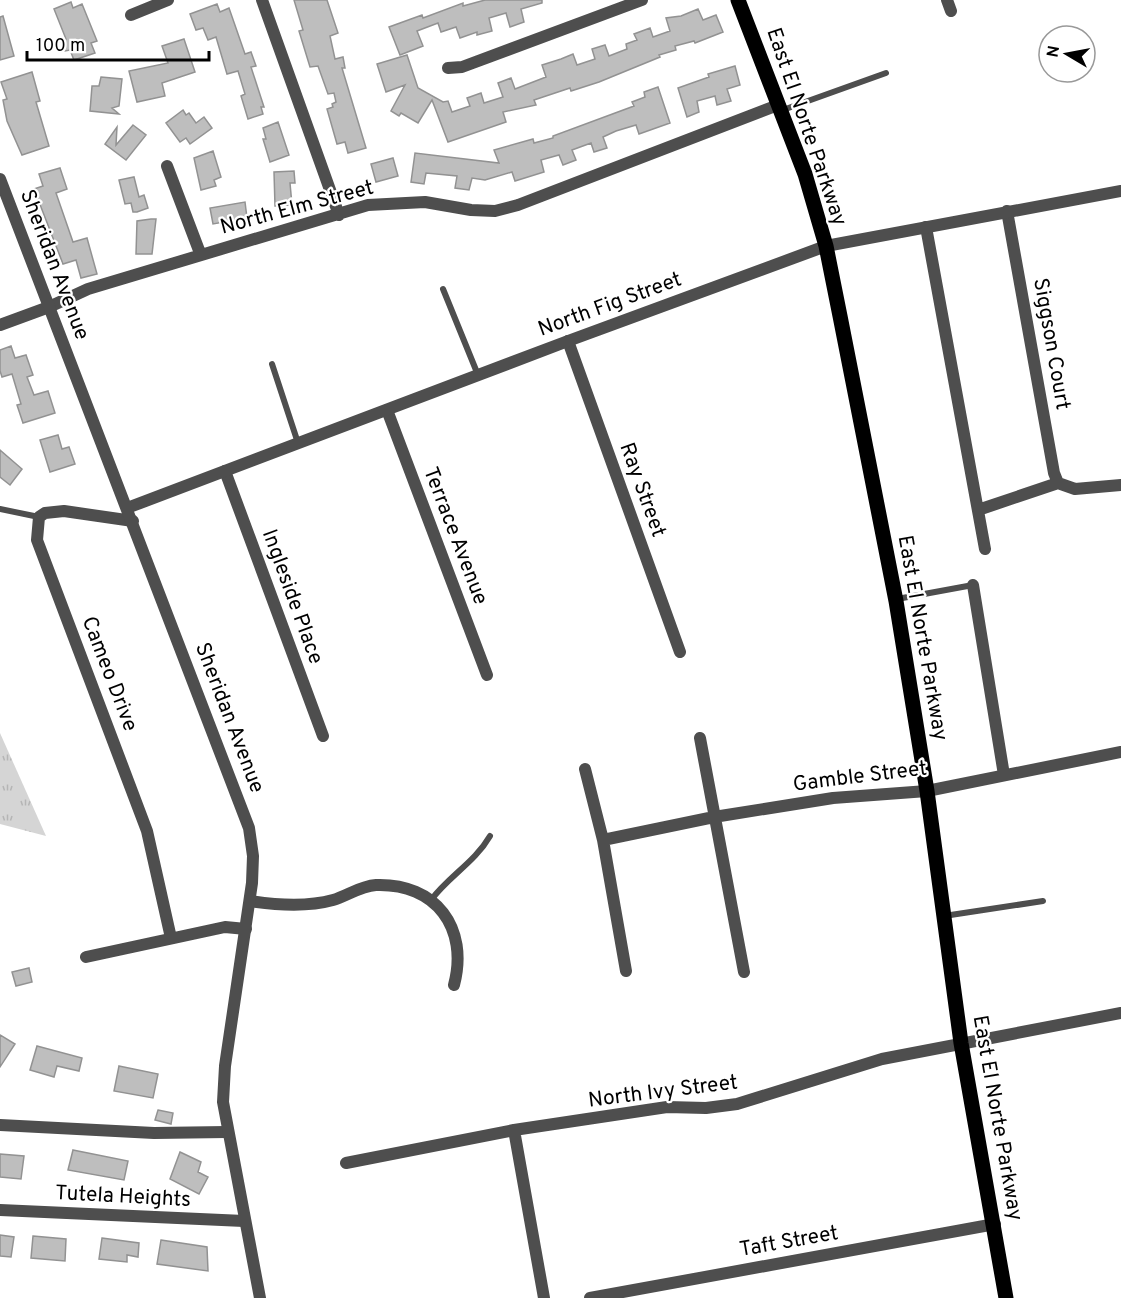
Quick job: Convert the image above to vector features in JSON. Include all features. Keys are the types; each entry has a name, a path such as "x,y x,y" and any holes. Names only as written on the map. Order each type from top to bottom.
{"main road":[{"name":"East El Norte Parkway","path":"738,0 805,174 825,246 896,599 927,790 961,1043 995,1224 1006,1298"}],"street":[{"path":"131,15 168,0"},
{"path":"262,0 339,215"},
{"path":"448,68 462,67 642,0"},
{"name":"North Elm Street","path":"0,326 50,307 88,289 368,205 425,202 471,210 495,211 518,205 779,108"},
{"path":"167,166 200,254"},
{"name":"Sheridan Avenue","path":"0,179 244,813 253,856 250,901 224,1079 223,1102 260,1298"},
{"name":"North Fig Street","path":"127,508 568,340 825,246 1121,191"},
{"name":"Siggson Court","path":"1007,211 1054,473 1058,483"},
{"path":"926,227 985,549"},
{"name":"Ray Street","path":"568,340 680,652"},
{"name":"Terrace Avenue","path":"387,410 487,675"},
{"name":"Ingleside Place","path":"225,471 322,736"},
{"path":"978,510 1058,483 1075,489 1121,485"},
{"path":"39,517 45,513 64,511 133,521"},
{"name":"Cameo Drive","path":"39,517 37,540 147,831 171,938"},
{"path":"973,585 1004,775"},
{"path":"700,738 744,972"},
{"name":"Gamble Street","path":"603,840 714,817 833,798 927,790 1121,752"},
{"path":"585,769 603,840 626,971"},
{"path":"250,901 305,903 332,900 375,885 406,888 430,900 448,918 456,935 459,965 454,984"},
{"path":"86,957 225,927 246,929"},
{"name":"North Ivy Street","path":"346,1163 514,1130 668,1107 706,1108 737,1104 882,1059 1121,1013"},
{"path":"0,1125 154,1132 227,1132"},
{"path":"514,1130 544,1298"},
{"name":"Tutela Heights","path":"0,1210 244,1221"},
{"name":"Taft Street","path":"590,1298 995,1224"}],"lane":[{"path":"779,108 886,73"},
{"path":"443,290 478,375"},
{"path":"272,364 298,443"},
{"path":"0,509 39,517"},
{"path":"896,599 973,585"},
{"path":"430,900 446,881 479,855 490,836"},
{"path":"943,916 1043,901"}],"green space":[{"path":"0,733 46,836 0,824"}],"building":[{"path":"294,0 327,0 338,33 330,36 335,59 343,57 345,68 342,68 366,148 348,153 345,142 337,144 327,109 333,107 332,104 336,102 334,93 328,94 318,66 310,67 299,31 303,30"},
{"path":"485,0 542,0 542,3 521,9 524,22 510,27 506,13 489,18 492,31 477,35 477,32 460,38 456,27 441,32 438,23 417,31 423,46 400,55 389,27 422,15 423,18 463,3 463,6"},
{"path":"71,2 73,8 82,4 97,41 91,43 95,53 74,60 70,50 65,51 61,41 66,39 54,9"},
{"path":"217,4 220,12 229,8 245,54 251,52 256,66 251,67 264,107 261,107 263,114 248,119 241,96 245,94 238,71 227,74 216,37 208,40 203,28 196,30 190,14"},
{"path":"698,9 703,20 716,15 723,32 695,43 694,41 675,46 676,50 659,55 660,57 599,82 571,91 570,88 534,100 536,105 503,112 506,122 448,142 432,100 418,123 401,113 399,116 391,111 405,85 386,92 377,64 407,55 418,88 443,102 448,101 452,112 470,106 467,98 481,93 484,103 503,97 498,83 511,78 515,89 546,77 542,65 573,54 577,65 595,59 592,49 605,45 609,56 627,49 626,44 637,40 634,34 650,28 653,37 670,31 666,18 681,16"},
{"path":"3,16 14,56 0,60 0,17"},
{"path":"184,39 195,72 162,83 165,96 137,102 129,71 168,63 162,46"},
{"path":"735,66 740,85 727,89 731,101 717,105 715,96 697,101 699,112 687,117 678,88 709,77 708,74"},
{"path":"32,72 40,101 36,102 49,146 22,155 7,121 3,100 7,99 1,82"},
{"path":"101,77 122,79 119,106 112,108 119,114 90,111 92,86 99,86"},
{"path":"658,87 670,123 639,134 636,125 616,131 603,137 607,148 594,152 591,143 572,150 576,160 563,165 559,155 541,160 544,172 515,181 512,172 485,180 472,178 469,190 455,188 457,176 426,173 424,184 411,182 415,153 499,163 494,150 533,139 534,143 553,138 553,136 634,106 632,102 645,97 644,92"},
{"path":"183,110 186,115 189,113 196,123 204,117 212,128 190,144 186,138 180,142 166,123"},
{"path":"278,122 289,155 270,162 263,139 266,139 263,128"},
{"path":"133,125 146,135 126,160 105,144 117,127 116,145"},
{"path":"213,151 221,177 214,180 216,186 201,190 194,158"},
{"path":"393,158 398,176 376,182 371,164"},
{"path":"60,168 67,189 56,193 73,242 87,238 97,274 81,278 76,260 63,264 34,189 43,186 39,174"},
{"path":"294,171 295,183 290,183 292,205 275,206 274,172"},
{"path":"134,177 139,197 144,195 148,208 137,212 133,212 131,203 125,204 119,180"},
{"path":"245,202 247,218 213,224 210,208"},
{"path":"156,219 152,254 136,254 137,221"},
{"path":"11,346 15,358 26,355 33,375 27,377 34,395 48,391 55,413 23,423 17,405 21,404 12,374 2,377 0,371 0,350"},
{"path":"58,435 62,449 69,447 75,464 50,472 40,440"},
{"path":"0,450 22,469 10,485 0,477"},
{"path":"29,968 32,982 16,986 12,972"},
{"path":"0,1035 15,1044 0,1067"},
{"path":"37,1046 82,1058 79,1071 57,1066 54,1077 30,1070"},
{"path":"119,1066 158,1074 153,1098 114,1091"},
{"path":"158,1110 173,1113 171,1124 155,1120"},
{"path":"73,1150 128,1161 124,1180 68,1170"},
{"path":"180,1152 201,1162 198,1172 208,1177 199,1194 170,1179"},
{"path":"0,1154 24,1156 21,1179 0,1177"},
{"path":"0,1235 14,1237 11,1257 0,1256"},
{"path":"33,1236 66,1239 65,1261 31,1258"},
{"path":"102,1238 139,1243 138,1257 127,1255 127,1262 99,1259"},
{"path":"161,1240 207,1247 208,1271 157,1264"}]}
